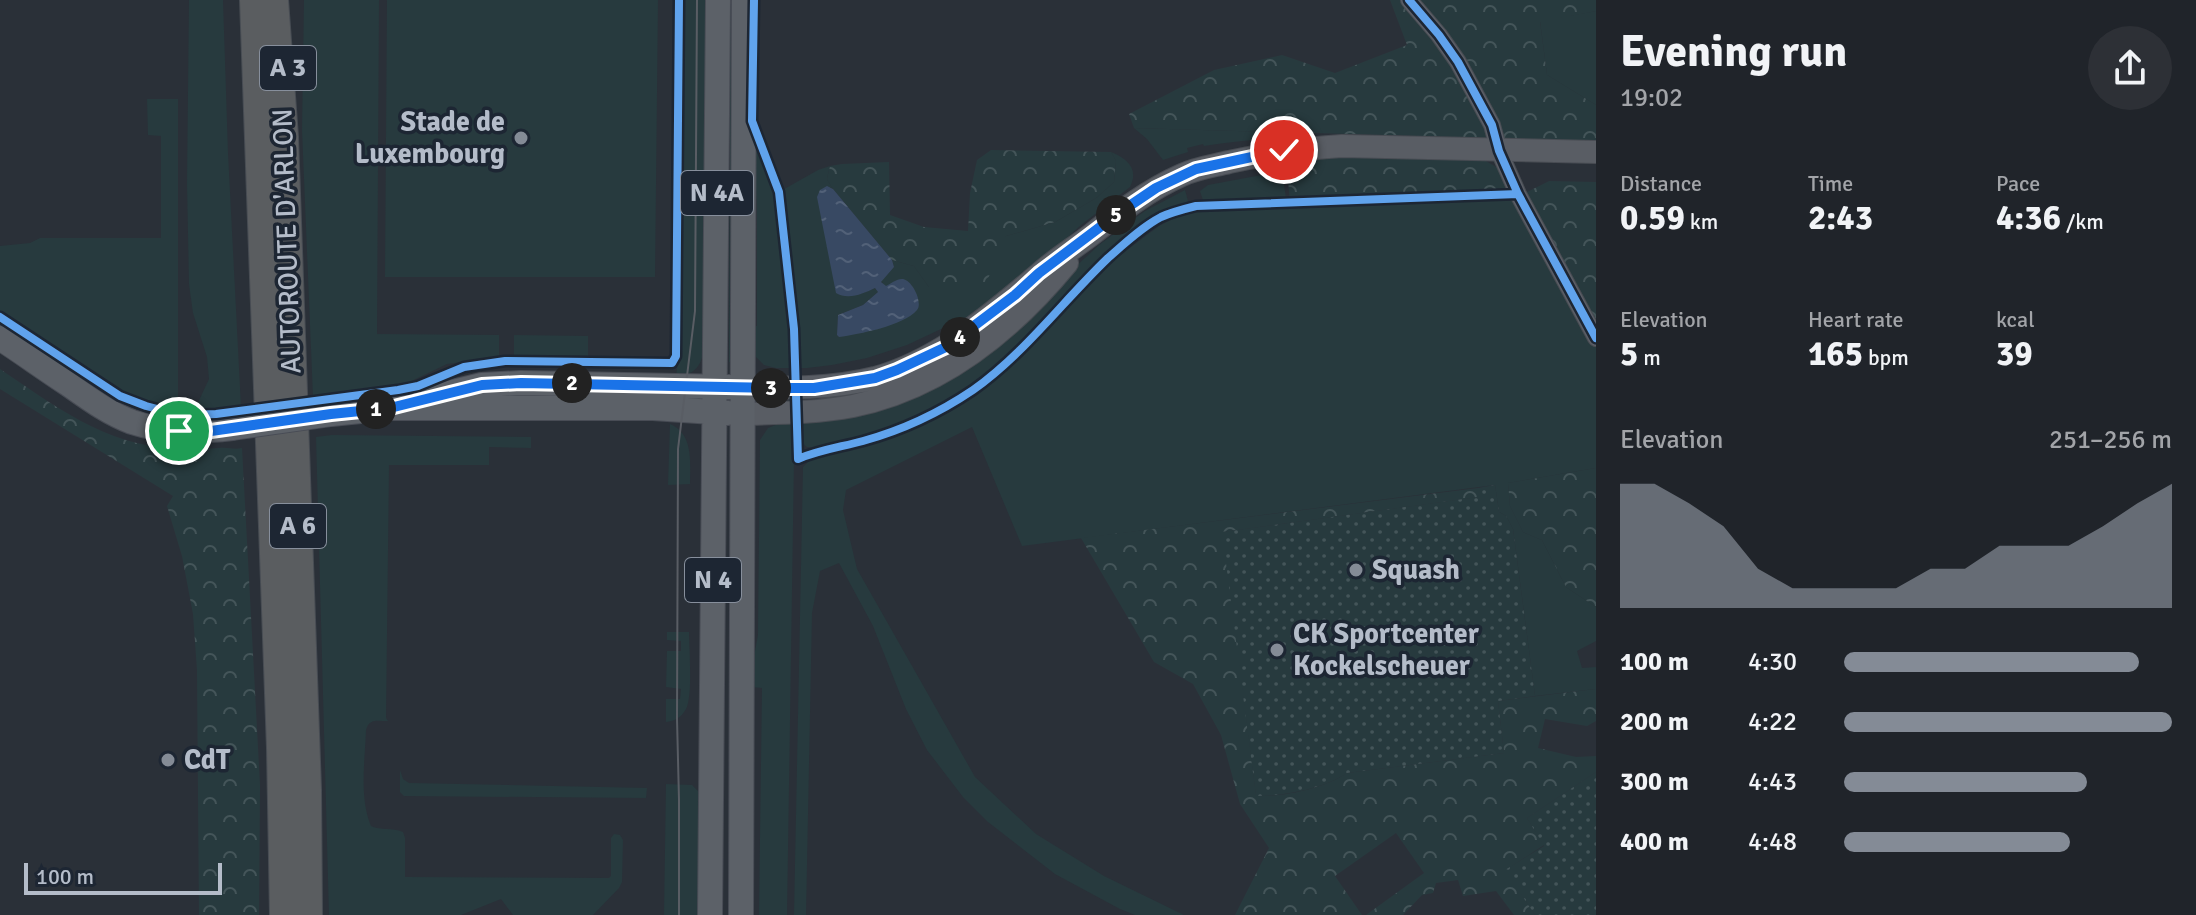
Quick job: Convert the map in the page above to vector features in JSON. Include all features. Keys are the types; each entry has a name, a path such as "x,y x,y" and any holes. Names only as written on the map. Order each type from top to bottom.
{"highway":[{"name":"AUTOROUTE D'ARLON","path":"254,0 281,748 284,915"},
{"name":"AUTOROUTE D'ARLON","path":"274,0 284,137 307,790 308,915"},
{"name":"A 3","path":"284,137 292,0"}],"main road":[{"name":"N 4A","path":"715,386 718,0"},
{"name":"N 4A","path":"743,387 744,0"},
{"path":"390,408 482,385 814,388 875,378 946,347 1137,200 1196,169 1275,152 1342,146 1596,152"},
{"path":"0,338 106,410 132,422 179,431 204,432 390,408 653,408 743,414 800,412 855,405 914,387 947,371 977,351 1027,307 1091,235"},
{"name":"N 4","path":"710,915 715,386"},
{"name":"N 4","path":"741,915 743,387"}],"street":[{"path":"1409,0 1458,62 1492,125 1499,151 1518,194 1596,338"}],"green space":[{"path":"189,0 223,0 241,407 216,410 195,409 209,379 207,357 193,313 189,284"},
{"path":"304,0 379,0 377,334 499,335 499,357 447,364 401,386 313,397 302,130"},
{"name":"Stade de Luxembourg","path":"387,0 658,0 655,277 385,277"},
{"path":"683,0 712,0 703,352 695,370 676,377 680,345"},
{"path":"725,0 737,0 732,363 729,362 730,142 725,109"},
{"path":"1390,0 1596,0 1596,11 1540,22 1547,75 1596,105 1596,141 1134,128 1129,114 1214,70 1282,55 1335,73 1407,45"},
{"path":"1596,11 1596,105 1547,75 1540,21"},
{"path":"147,99 178,99 178,408 147,403 121,392 0,312 0,246 30,243 40,238 161,238 161,136 148,135"},
{"path":"752,121 779,192 830,166 827,179 833,189 830,187 857,295 875,288 878,292 863,305 838,315 839,337 885,287 881,281 894,267 892,260 914,266 929,287 1006,236 1055,222 1096,198 1114,182 1116,161 1111,152 1130,165 1133,175 1130,187 1081,225 1007,293 975,313 907,345 867,358 807,368 776,368 764,365 751,348 749,326 757,326 757,206"},
{"path":"1134,128 1310,133 1203,144 1163,160"},
{"path":"991,150 1111,152 1116,161 1114,182 1096,198 1055,222 1006,236 987,281 948,295 929,287 914,266 892,260 827,179 830,166 889,162 890,215 924,227 968,231 970,193 977,160"},
{"path":"1314,156 1484,160 1498,168 1525,193 1549,181 1596,182 1596,338 1518,194 1290,202 1287,170 1293,162"},
{"path":"1282,171 1286,198 1203,200 1200,191 1208,185"},
{"path":"1185,190 1188,201 1185,205 1153,218 1119,244 992,370 944,404 904,423 817,448 803,444 802,426 792,426 787,915 759,915 762,688 752,687 758,635 760,440 768,428 783,422 839,416 1007,330 1099,245 1145,211"},
{"path":"1518,194 1596,338 1596,468 1508,483 1510,506 1523,532 1542,540 1566,587 1596,607 1596,641 1577,651 1582,668 1596,667 1596,689 1535,696 1513,529 1506,516 1499,512 1495,485 1022,546 972,427 846,490 843,510 857,569 975,777 1036,834 1104,876 1184,915 1135,915 1120,909 1055,874 988,822 963,797 927,750 906,709 873,626 839,563 820,571 812,613 806,915 794,915 803,467 810,460 922,426 991,383 1119,256 1159,226 1180,215 1197,212 1196,206"},
{"path":"514,335 588,336 588,356 514,356"},
{"path":"0,369 77,419 127,440 155,447 242,448 260,785 259,915 199,915 197,670 193,614 182,556 167,506 173,496 0,389"},
{"path":"670,424 687,442 690,484 668,485"},
{"path":"316,437 531,437 531,448 489,447 489,465 389,465 388,721 372,722 367,726 365,803 371,826 403,832 405,877 609,878 611,838 614,834 620,835 623,840 622,882 593,915 513,915 501,899 461,915 329,915"},
{"path":"1596,468 1596,607 1566,587 1542,540 1523,532 1510,506 1508,483"},
{"path":"1495,485 1499,512 1506,516 1513,529 1535,696 1498,701 1504,753 1347,773 1303,790 1256,796 1222,532 1478,497 1478,488"},
{"path":"1478,488 1479,497 1223,532 1256,795 1303,791 1347,773 1504,753 1498,701 1596,689 1596,721 1587,726 1545,719 1538,748 1576,757 1596,756 1596,772 1527,818 1544,845 1506,870 1535,915 1514,915 1496,891 1463,896 1458,880 1436,883 1433,893 1422,895 1403,915 1366,915 1424,873 1396,833 1335,876 1362,915 1235,915 1269,848 1240,804 1221,735 1193,684 1154,662 1081,538"},
{"path":"667,632 689,632 690,683 686,709 678,718 666,722 666,699 680,699 681,689 666,687 667,651 681,651 681,641 667,640"},
{"path":"400,770 403,779 409,783 647,788 646,798 404,796 400,792"},
{"path":"1596,772 1596,915 1535,915 1505,870 1544,846 1527,818"},
{"path":"666,784 692,785 702,795 705,915 664,915"}],"water":[{"path":"827,186 833,189 892,260 894,267 881,282 886,286 903,279 913,288 919,307 902,321 858,334 837,335 838,315 863,305 878,292 875,288 850,296 836,293 817,197 820,190"}],"tram line":[{"path":"679,915 678,449 695,311 697,0"}],"cycle path":[{"path":"0,317 120,396 146,406 188,415 398,390 418,386 464,367 505,361 672,363 676,356 679,0"},
{"path":"754,0 752,121 779,192 794,329 798,459 906,426 973,390 1026,344 1108,258 1133,236 1169,214 1196,206 1518,194"},
{"path":"1409,0 1458,62 1492,125 1499,151 1518,194 1596,338"}],"place":[{"name":"Stade de Luxembourg","path":"521,138"},
{"name":"Squash","path":"1356,570"},
{"name":"CK Sportcenter Kockelscheuer","path":"1277,650"},
{"name":"CdT","path":"168,760"}],"route":[{"path":"179,431 204,432 390,408 482,385 653,384 814,388 875,378 946,347 1039,273 1156,188 1196,169 1284,150"}]}
